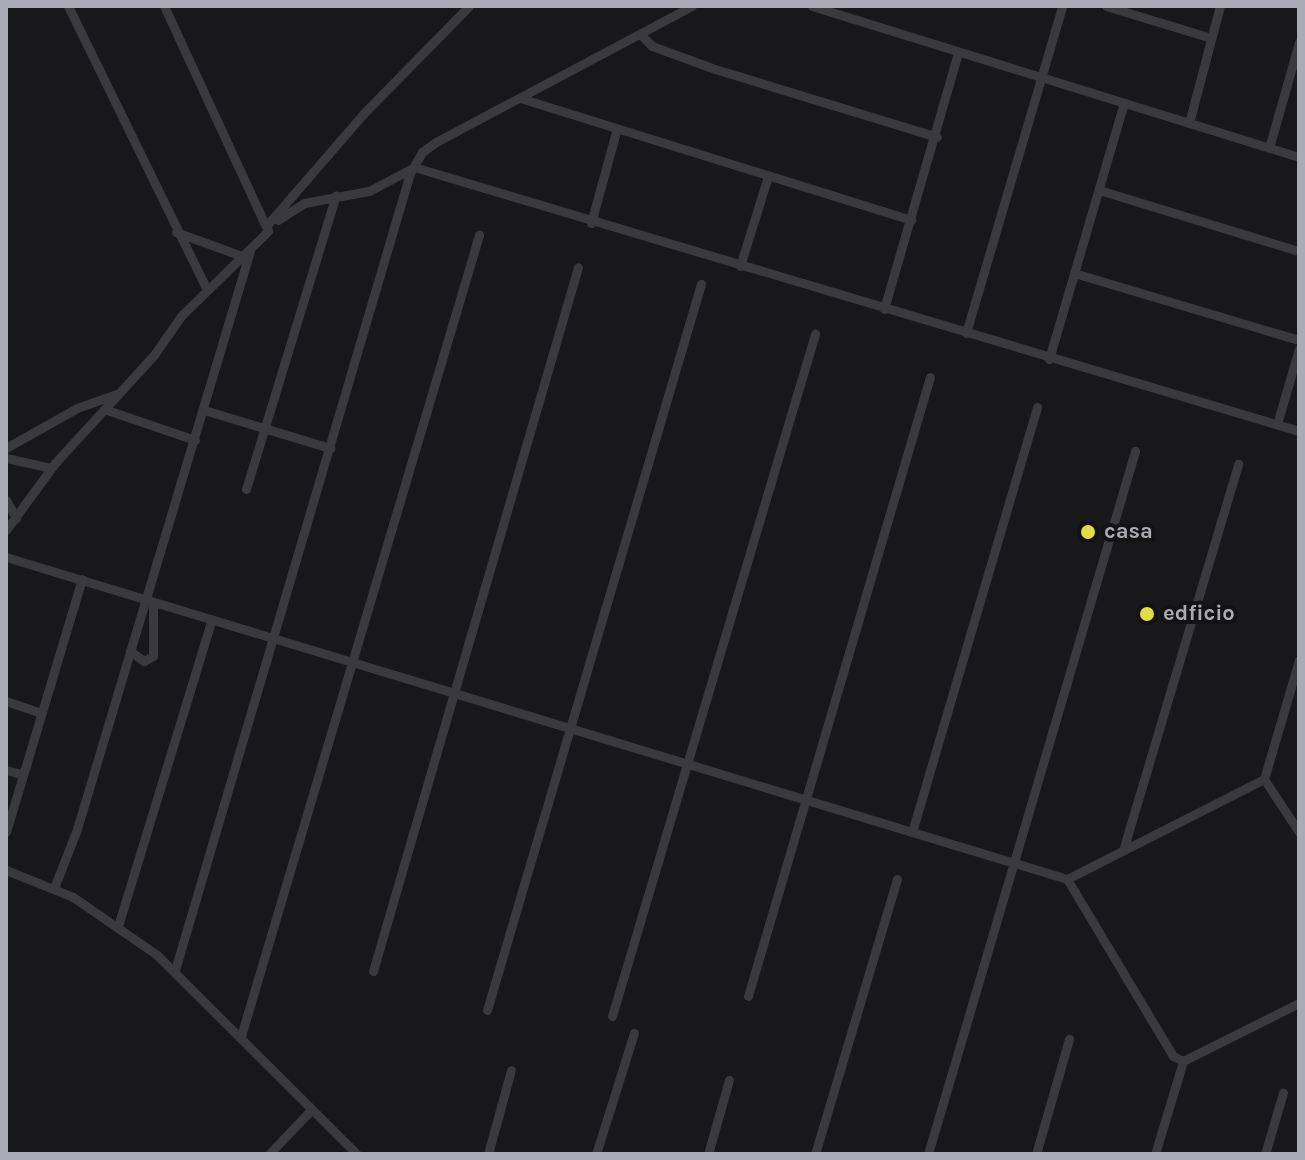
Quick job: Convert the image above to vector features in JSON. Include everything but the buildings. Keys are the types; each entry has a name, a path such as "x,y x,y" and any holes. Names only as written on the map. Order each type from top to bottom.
{"street":[{"path":"68,6 206,288"},
{"path":"164,6 271,224"},
{"path":"6,530 51,468 107,410 206,288 266,235 271,224 322,159 469,6"},
{"path":"175,970 414,167 429,146 692,6"},
{"path":"812,6 1299,157"},
{"path":"966,333 1062,6"},
{"path":"1106,6 1211,38"},
{"path":"1189,123 1220,6"},
{"path":"640,34 652,46 715,69 937,137"},
{"path":"1269,148 1299,42"},
{"path":"884,309 937,137 958,53"},
{"path":"520,98 911,220"},
{"path":"1049,359 1124,103"},
{"path":"591,223 617,128"},
{"path":"271,224 304,203 369,191 414,167 591,223 1299,431"},
{"path":"740,266 768,176"},
{"path":"1099,190 1299,251"},
{"path":"246,489 336,195"},
{"path":"176,232 246,254"},
{"path":"241,1036 356,664 479,235"},
{"path":"54,888 77,829 130,651 149,601 246,254"},
{"path":"373,971 578,267"},
{"path":"1074,273 1299,340"},
{"path":"487,1010 701,284"},
{"path":"612,1016 815,334"},
{"path":"1277,424 1299,349"},
{"path":"748,996 802,797 930,377"},
{"path":"6,448 77,408 117,394"},
{"path":"912,832 1037,407"},
{"path":"77,408 98,419"},
{"path":"107,410 195,440"},
{"path":"204,410 330,448"},
{"path":"928,1154 1135,451"},
{"path":"6,458 51,468"},
{"path":"1124,847 1238,464"},
{"path":"6,500 16,518"},
{"path":"6,557 1067,879 1173,1056 1183,1061"},
{"path":"6,832 82,579"},
{"path":"130,651 144,661 153,656 149,601"},
{"path":"118,926 211,621"},
{"path":"1067,879 1124,847 1264,779 1299,660"},
{"path":"6,701 41,713"},
{"path":"6,770 21,774"},
{"path":"1264,779 1299,832"},
{"path":"6,859 10,871 54,888 118,926 175,970 357,1154"},
{"path":"815,1154 897,879"},
{"path":"1155,1154 1183,1061 1299,1003"},
{"path":"596,1154 634,1033"},
{"path":"1036,1154 1069,1039"},
{"path":"488,1154 511,1070"},
{"path":"708,1154 729,1080"},
{"path":"1265,1154 1283,1093"},
{"path":"269,1154 311,1110"}],"place":[{"name":"casa","path":"1088,532"},
{"name":"edficio","path":"1147,614"}]}
